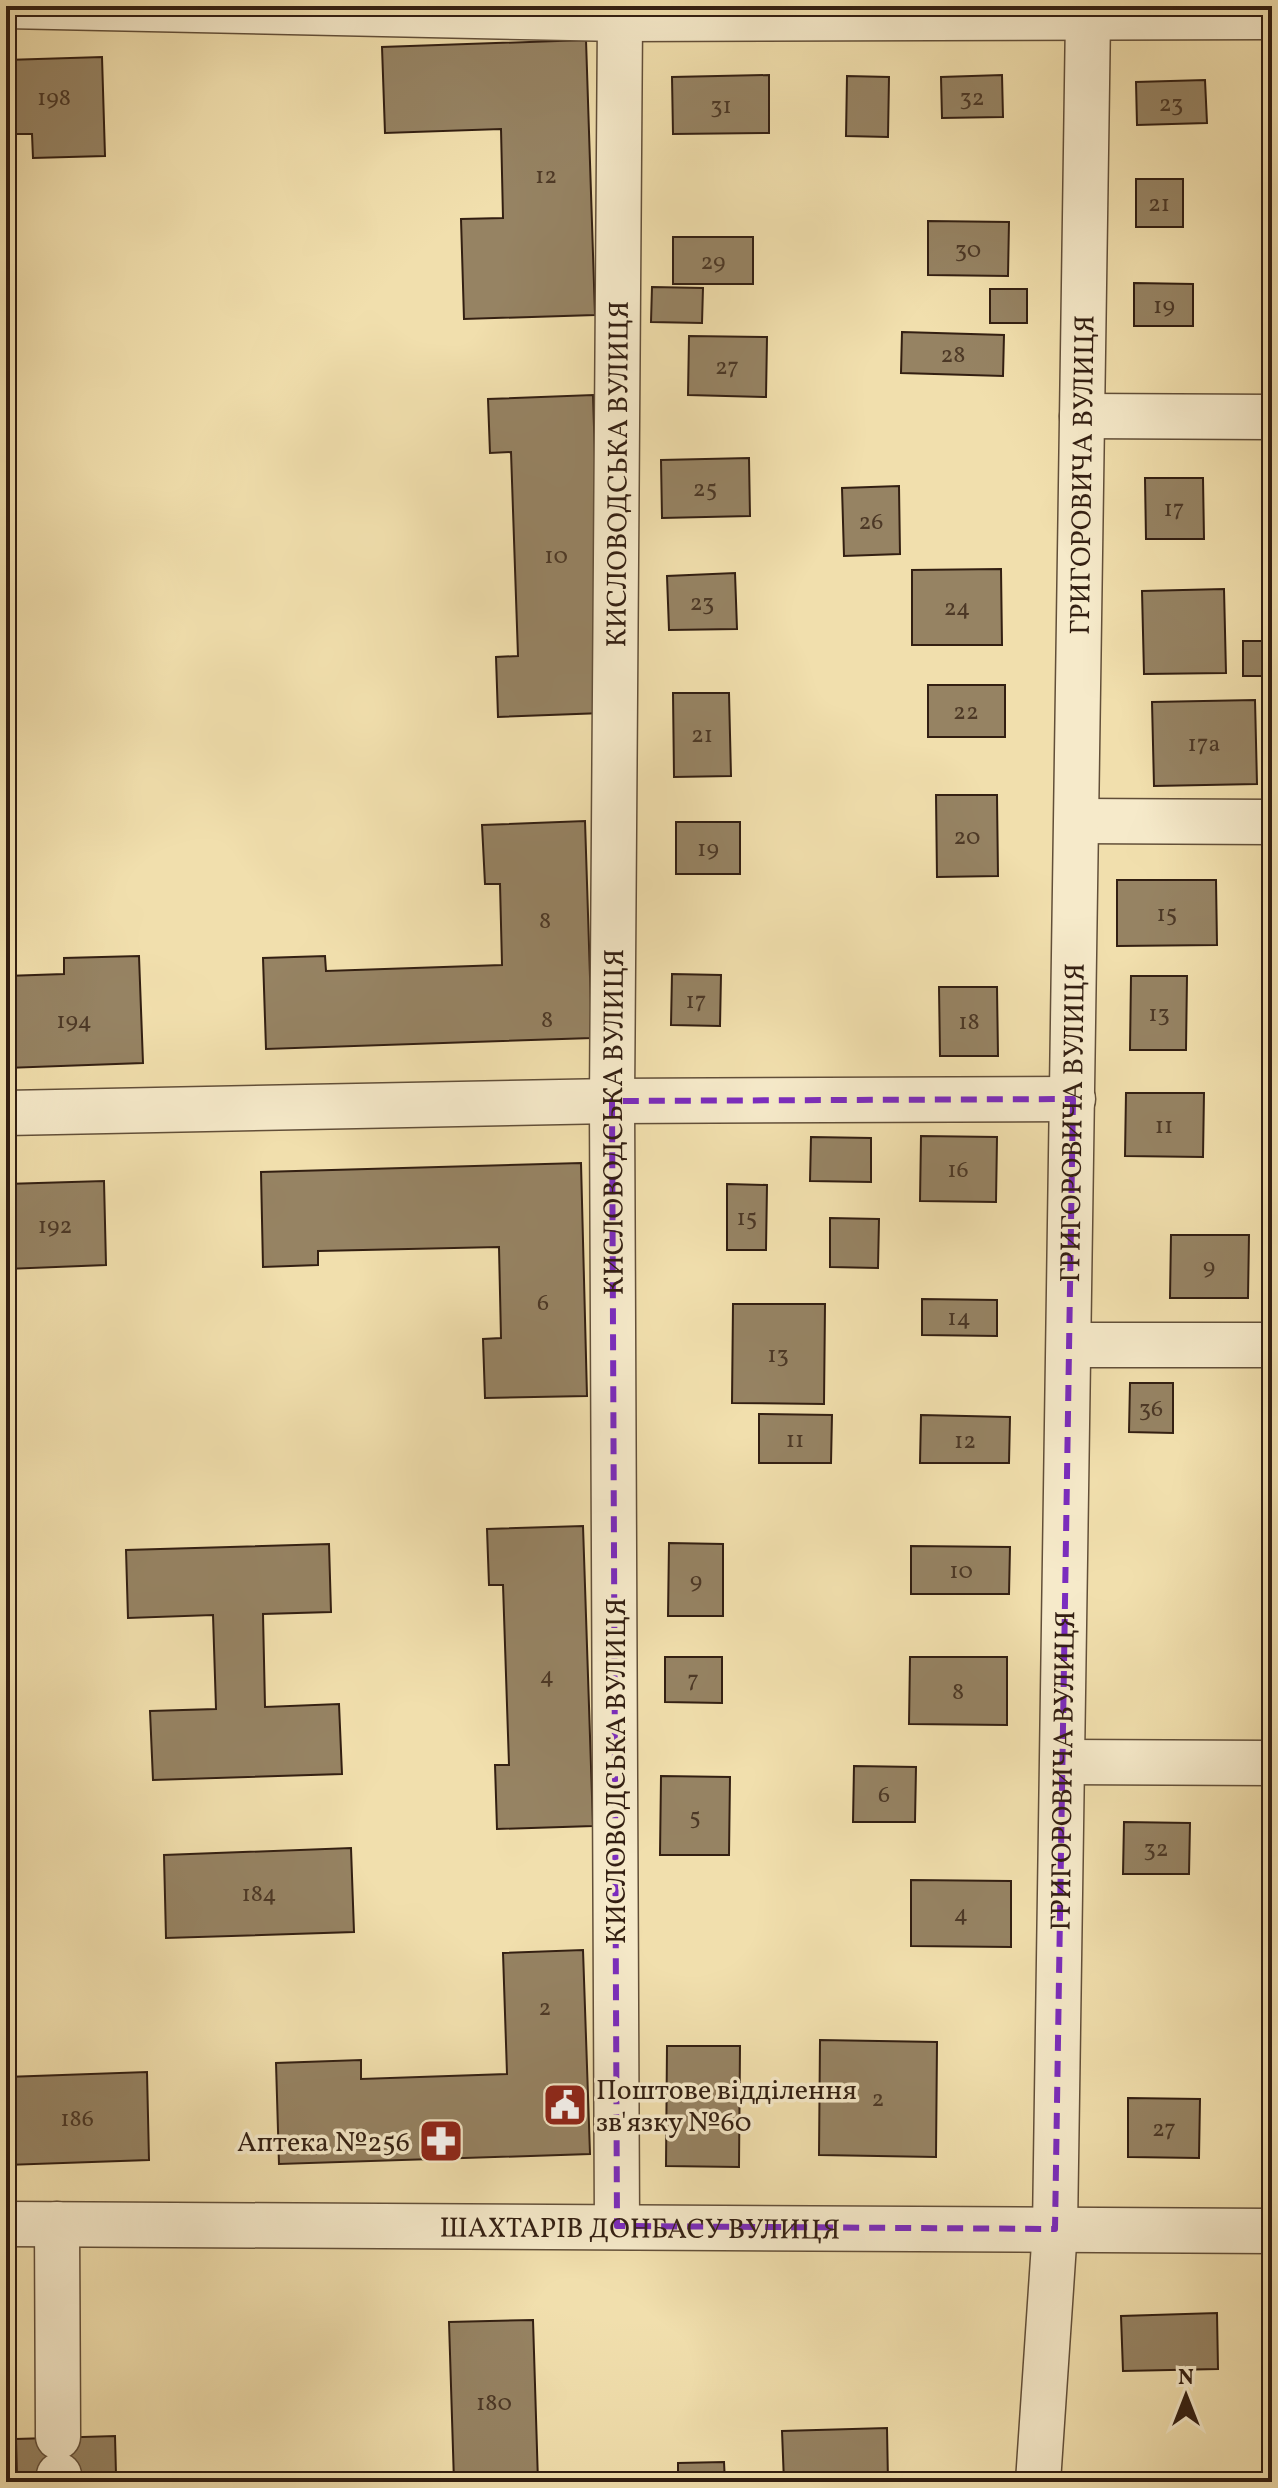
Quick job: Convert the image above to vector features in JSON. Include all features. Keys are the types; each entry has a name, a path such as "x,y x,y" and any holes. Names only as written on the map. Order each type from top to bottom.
{"street":[{"path":"6,6 620,19 1272,17"},
{"name":"ГРИГОРОВИЧА ВУЛИЦЯ","path":"1038,2482 1055,2229 1088,17"},
{"name":"КИСЛОВОДСЬКА ВУЛИЦЯ","path":"617,2226 612,1101 620,19"},
{"path":"1082,416 1272,417"},
{"path":"1077,821 1272,822"},
{"path":"6,1113 612,1101 1073,1099"},
{"path":"1069,1345 1272,1345"},
{"path":"1063,1762 1272,1763"},
{"name":"ШАХТАРІВ ДОНБАСУ ВУЛИЦЯ","path":"6,2224 1272,2231"},
{"path":"57,2224 59,2465"}],"highlighted area":[{"path":"1073,1099 1055,2229 617,2226 612,1101"}],"building":[{"path":"586,40 595,315 464,319 461,219 503,218 501,129 385,133 382,47"},
{"path":"102,57 105,156 33,158 32,134 6,134 6,60"},
{"path":"769,75 769,133 673,134 672,77"},
{"path":"1002,75 1003,117 942,118 941,77"},
{"path":"847,76 889,77 888,137 846,136"},
{"path":"1205,80 1207,123 1137,125 1136,82"},
{"path":"1136,179 1183,179 1183,227 1136,227"},
{"path":"928,221 1009,222 1008,276 928,275"},
{"path":"673,237 753,237 753,284 673,284"},
{"path":"1134,283 1193,284 1193,326 1134,326"},
{"path":"652,287 703,288 702,323 651,322"},
{"path":"990,289 1027,289 1027,323 990,323"},
{"path":"902,332 1004,335 1003,376 901,373"},
{"path":"689,336 767,337 766,397 688,395"},
{"path":"593,395 603,713 498,717 496,657 518,656 511,452 490,453 488,399"},
{"path":"749,458 750,516 662,518 661,460"},
{"path":"1145,478 1203,478 1204,539 1146,539"},
{"path":"899,486 900,554 844,556 842,488"},
{"path":"1001,569 1002,645 912,645 912,570"},
{"path":"735,573 737,629 669,630 667,576"},
{"path":"1224,589 1226,673 1144,674 1142,591"},
{"path":"1243,641 1272,641 1272,676 1243,676"},
{"path":"928,685 1005,685 1005,737 928,737"},
{"path":"673,693 729,693 731,776 674,777"},
{"path":"1255,700 1257,784 1154,786 1152,702"},
{"path":"936,795 997,795 998,876 937,877"},
{"path":"585,821 592,1038 266,1049 263,958 325,956 326,971 502,965 500,884 485,884 482,825"},
{"path":"676,822 740,822 740,874 676,874"},
{"path":"1117,880 1216,880 1217,945 1117,946"},
{"path":"139,956 143,1063 6,1068 6,976 64,974 64,958"},
{"path":"672,974 721,975 720,1026 671,1025"},
{"path":"1131,976 1187,976 1186,1050 1130,1050"},
{"path":"939,987 997,987 998,1056 940,1056"},
{"path":"1126,1093 1204,1093 1203,1157 1125,1156"},
{"path":"921,1136 997,1137 996,1202 920,1201"},
{"path":"811,1137 871,1138 871,1182 810,1181"},
{"path":"581,1163 587,1396 485,1398 483,1339 501,1338 499,1247 318,1251 318,1265 263,1267 261,1172"},
{"path":"104,1181 106,1265 6,1269 6,1184"},
{"path":"727,1184 767,1185 766,1250 727,1250"},
{"path":"830,1218 879,1219 878,1268 830,1267"},
{"path":"1171,1235 1249,1235 1248,1298 1170,1298"},
{"path":"922,1299 997,1300 997,1336 922,1335"},
{"path":"733,1304 825,1304 824,1404 732,1403"},
{"path":"1130,1383 1173,1383 1173,1433 1129,1432"},
{"path":"759,1414 832,1415 831,1463 759,1463"},
{"path":"921,1415 1010,1417 1009,1463 920,1463"},
{"path":"583,1526 593,1826 497,1829 495,1765 509,1765 503,1585 489,1585 487,1529"},
{"path":"669,1543 723,1544 723,1616 668,1616"},
{"path":"329,1544 331,1612 263,1614 265,1707 339,1704 342,1774 153,1780 150,1711 216,1709 213,1615 128,1618 126,1550"},
{"path":"911,1546 1010,1547 1009,1594 911,1594"},
{"path":"665,1657 722,1657 722,1703 665,1702"},
{"path":"910,1657 1007,1657 1007,1725 909,1724"},
{"path":"854,1766 916,1767 915,1822 853,1822"},
{"path":"661,1776 730,1777 729,1855 660,1855"},
{"path":"1124,1822 1190,1823 1189,1874 1123,1874"},
{"path":"351,1848 354,1932 166,1938 164,1855"},
{"path":"911,1880 1011,1881 1011,1947 911,1946"},
{"path":"583,1950 590,2154 279,2164 276,2063 361,2060 361,2079 507,2074 503,1953"},
{"path":"820,2040 937,2042 936,2157 819,2155"},
{"path":"667,2046 740,2046 739,2167 666,2166"},
{"path":"147,2072 149,2160 6,2165 6,2077"},
{"path":"1128,2098 1200,2099 1199,2158 1128,2157"},
{"path":"1217,2313 1218,2369 1123,2371 1121,2316"},
{"path":"533,2320 538,2482 454,2482 449,2322"},
{"path":"887,2428 888,2482 784,2482 782,2431"},
{"path":"115,2436 116,2474 17,2477 16,2439"},
{"path":"724,2462 725,2482 678,2482 678,2463"}],"place":[{"name":"Поштове відділення зв'язку №60","path":"565,2105"},
{"name":"Аптека №256","path":"441,2141"}]}
